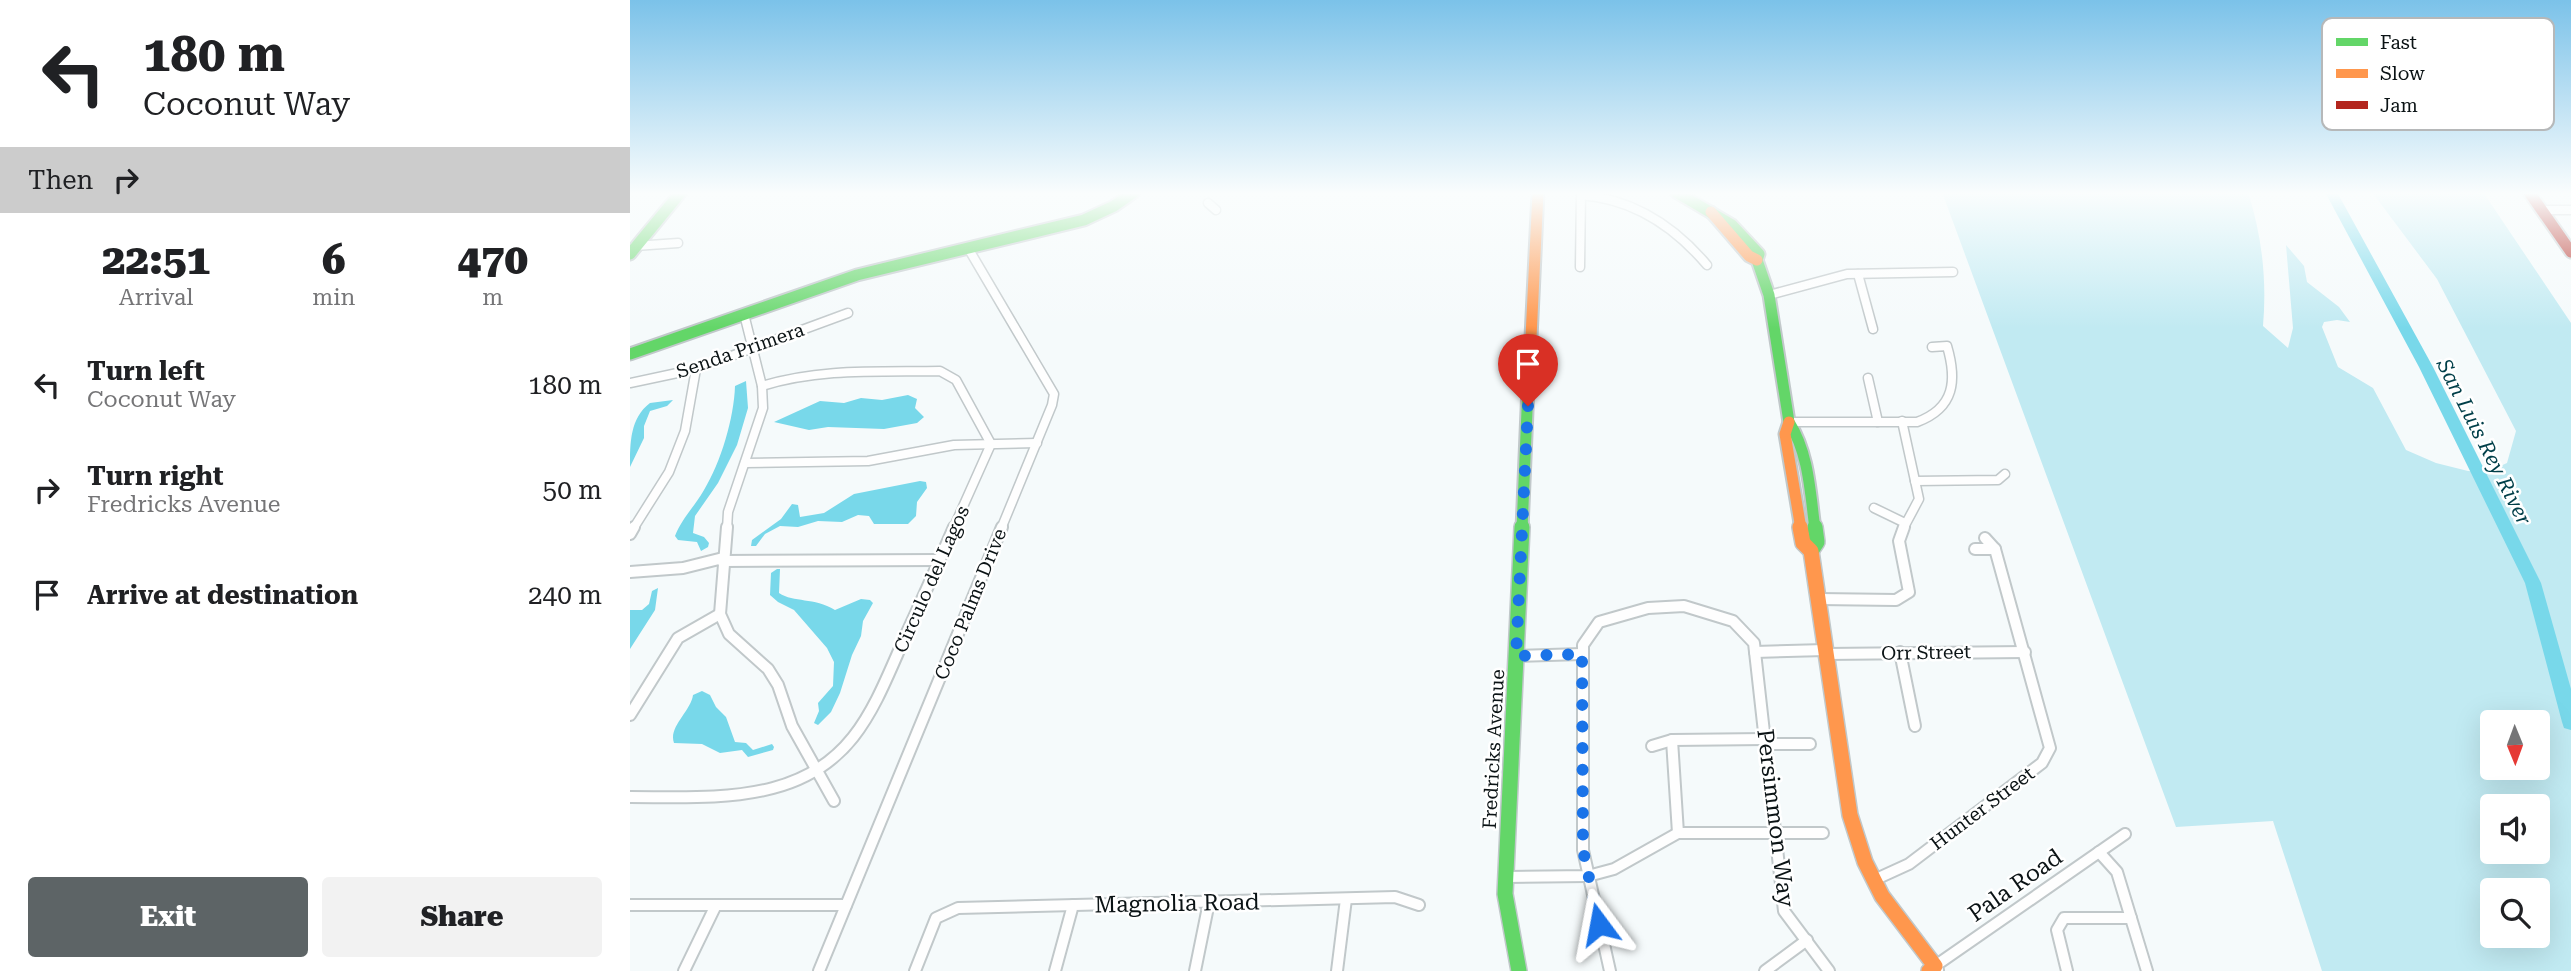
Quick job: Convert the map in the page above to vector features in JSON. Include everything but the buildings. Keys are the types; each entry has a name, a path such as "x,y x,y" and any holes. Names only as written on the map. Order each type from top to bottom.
{"street":[{"path":"631,354 857,275 1012,237"},
{"name":"Fredricks Avenue","path":"1519,971 1505,894 1536,237"},
{"path":"1580,237 1580,267"},
{"path":"1680,237 1707,265"},
{"path":"1731,237 1749,257 1757,260 1769,295 1789,422 1799,434 1818,542 1811,551 1850,815 1882,896 1935,969"},
{"path":"2560,237 2571,253"},
{"path":"632,249 676,245"},
{"name":"Coco Palms Drive","path":"819,971 1031,443 1054,394 968,248"},
{"path":"1769,295 1847,274 1953,272"},
{"path":"1858,274 1873,329"},
{"name":"Senda Primera","path":"630,383 696,369 848,313"},
{"path":"744,314 762,386 763,408 728,512 722,560 720,614 729,634 768,669 815,769 834,801"},
{"path":"1789,422 1928,419 1939,411 1953,384 1954,371 1947,346 1931,347"},
{"path":"630,534 669,472 685,431 696,369"},
{"path":"762,386 795,376 829,372 940,371 956,380 991,443"},
{"path":"1868,377 1878,422"},
{"path":"1819,599 1896,600 1909,592 1899,541 1905,523 1919,499 1902,421"},
{"name":"Circulo del Lagos","path":"630,797 746,795 785,786 815,769 848,744 871,714 991,443"},
{"path":"745,463 868,461 954,445 1031,443"},
{"path":"1915,481 1998,480 2005,474"},
{"path":"1874,508 1905,523"},
{"name":"Hunter Street","path":"1874,880 1909,864 2042,764 2050,747 1995,549 1985,538"},
{"path":"1975,549 1995,549"},
{"path":"630,572 683,568 722,560 939,560"},
{"path":"1610,971 1583,850 1583,645 1599,622 1648,608 1684,606 1733,621 1754,643 1755,652"},
{"path":"630,715 678,638 720,614"},
{"name":"Orr Street","path":"1755,652 2025,652"},
{"name":"Persimmon Way","path":"1755,652 1784,911 1829,971"},
{"path":"1900,652 1915,726"},
{"path":"1516,656 1582,654"},
{"path":"1672,740 1678,833"},
{"path":"1651,746 1672,740 1810,744"},
{"path":"1506,877 1588,876 1614,869 1678,833 1823,833"},
{"name":"Pala Road","path":"1935,969 2126,834"},
{"path":"2099,852 2117,872 2147,971"},
{"name":"Magnolia Road","path":"915,971 936,918 958,908 1395,897 1419,905"},
{"path":"1336,971 1346,899"},
{"path":"1195,971 1209,902"},
{"path":"630,905 846,905"},
{"path":"684,971 716,905"},
{"path":"1055,971 1073,905"},
{"path":"2067,971 2057,930 2064,918 2131,918"},
{"path":"1765,971 1807,940"}],"shaded area":[{"path":"1959,237 2259,237 2264,292 2263,326 2288,348 2293,328 2286,245 2304,266 2307,282 2339,307 2350,322 2324,322 2322,327 2338,367 2373,388 2406,450 2436,463 2468,471 2487,472 2507,463 2516,431 2437,279 2406,237 2513,237 2571,323 2571,971 2322,971 2273,821 2176,827"}],"water":[{"path":"746,381 748,408 737,445 718,483 695,516 693,533 704,537 709,543 708,547 701,551 697,542 678,540 675,536 716,466 729,426 735,386"},
{"path":"908,395 917,399 915,408 924,417 917,423 884,429 828,427 809,430 774,422 820,401 844,403 861,398 882,400"},
{"path":"673,400 667,406 650,411 644,426 644,438 630,467 631,440 638,416 650,403"},
{"path":"926,482 927,488 917,502 916,516 908,524 874,524 869,516 858,515 842,522 818,521 798,527 780,526 765,534 756,546 751,546 752,540 781,519 792,504 798,505 800,517 824,513 854,494"},
{"path":"780,569 779,593 785,596 820,603 835,610 861,599 873,603 863,621 861,636 840,693 831,712 818,725 814,723 819,711 818,703 833,686 834,662 827,648 794,610 770,595 771,573"},
{"path":"658,588 655,610 630,649 630,610 642,610 649,604 652,591"},
{"path":"702,691 710,695 716,707 726,717 735,742 746,743 753,750 772,744 773,750 748,757 742,750 720,753 702,744 674,743 674,731 693,695"}],"waterway":[{"name":"San Luis Rey River","path":"2356,237 2426,367 2533,583 2571,722"}],"traffic: fast":[{"path":"630,254 644,237"},
{"path":"630,354 857,275 1013,237"},
{"path":"1743,237 1759,254 1757,260 1769,295 1789,422 1796,433 1806,462 1817,542 1811,551"},
{"path":"1519,971 1505,894 1528,387"}],"traffic: slow":[{"path":"1529,379 1536,237"},
{"path":"1733,237 1749,256 1757,260"},
{"path":"1789,422 1785,434 1803,543 1811,551 1850,815 1865,862 1882,896 1935,966 1929,971"}],"traffic: jam":[{"path":"2561,237 2571,252"}],"route":[{"path":"1528,406 1516,656 1582,654 1583,850 1599,924"}]}
